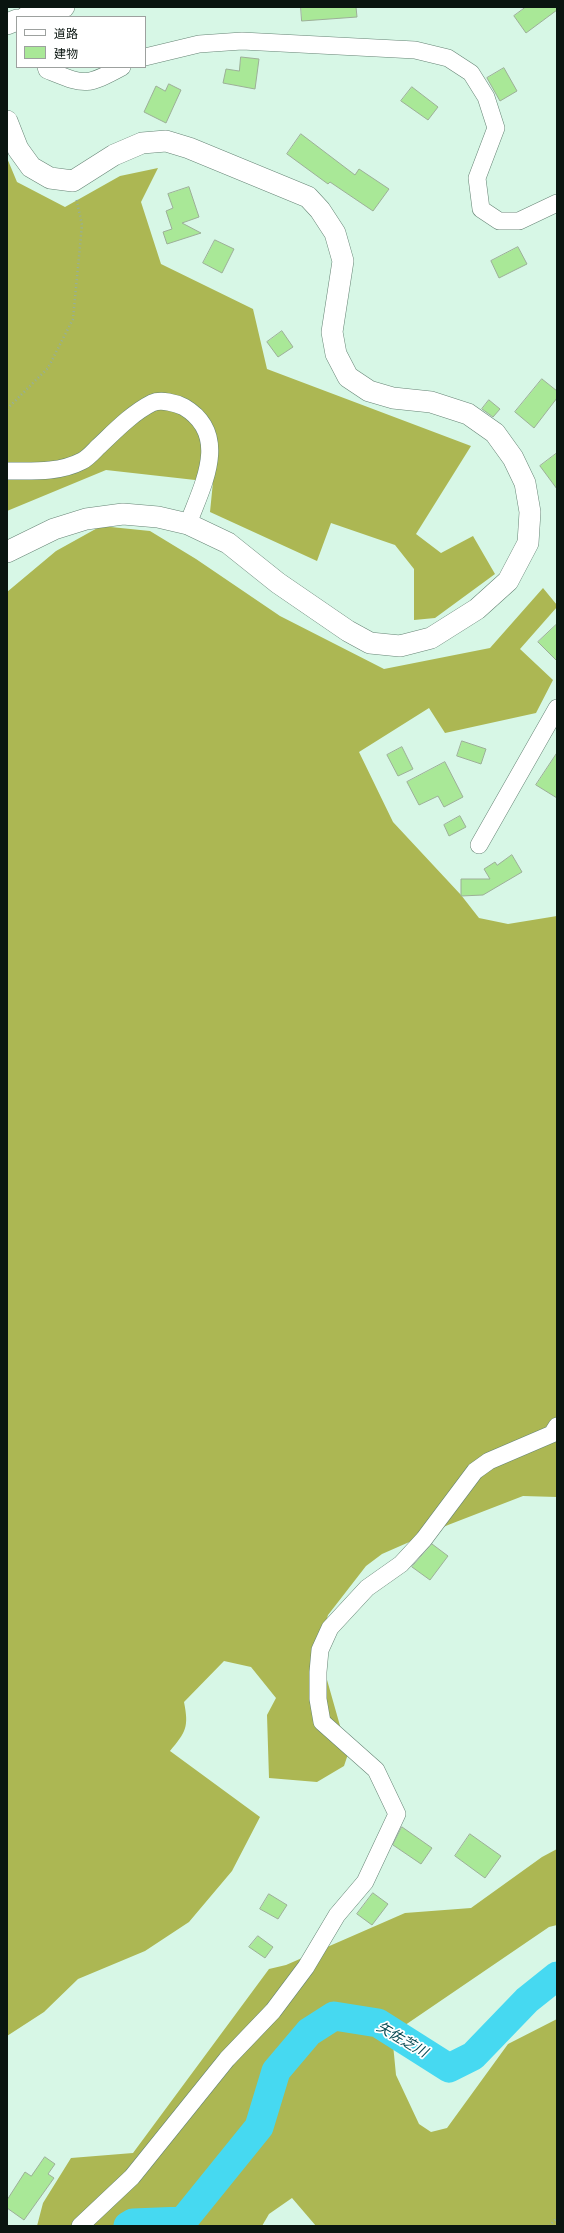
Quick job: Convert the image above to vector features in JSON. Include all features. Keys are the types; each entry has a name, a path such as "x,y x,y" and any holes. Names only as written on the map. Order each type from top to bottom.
{"street":[{"path":"39,16 64,7"},
{"path":"146,57 199,44 242,41 415,50 448,58 471,73 486,97 496,128 477,178 481,209 499,221 519,221 557,203"},
{"path":"46,68 47,70 78,82 97,81 120,68"},
{"path":"7,121 18,148 31,167 50,178 73,181 114,155 142,144 166,141 189,148 308,197 320,210 335,233 343,261 332,332 336,354 348,377 369,390 393,398 431,402 468,414 495,433 513,458 525,483 530,512 528,543 508,581 477,609 431,638 400,646 370,643 348,631 278,583 228,543 188,524 158,517 123,514 86,519 54,529 7,552"},
{"path":"7,471 48,471 82,461 124,423 153,403 175,402 190,411 208,432 211,446 207,473 188,524"},
{"path":"479,845 557,708"},
{"path":"80,2226 132,2177 227,2059 273,2011 306,1967 337,1915 365,1882 397,1814 376,1770 322,1722 318,1699 318,1672 320,1650 330,1628 367,1588 401,1564 424,1539 475,1471 489,1461 552,1434 557,1426"}],"path":[{"path":"7,409 48,368 73,319 82,225 73,181"},
{"path":"549,2226 557,2218"}],"green space":[{"path":"7,158 17,182 65,207 120,176 158,168 141,202 161,264 253,309 267,369 471,446 416,534 441,553 473,536 495,574 435,618 414,620 414,569 395,545 331,523 317,561 210,512 213,482 106,470 7,511"},
{"path":"101,526 150,531 196,559 280,616 384,669 490,648 543,588 557,605 557,607 520,649 553,680 536,713 445,733 429,708 359,752 393,822 461,895 479,918 508,924 557,916 557,1497 523,1496 448,1525 382,1554 366,1566 328,1615 318,1648 348,1754 344,1766 317,1782 269,1778 267,1715 276,1698 251,1667 224,1661 184,1702 186,1718 185,1729 180,1739 170,1751 260,1817 232,1871 189,1922 145,1951 78,1979 44,2012 7,2036 7,592 56,551"},
{"path":"557,1849 557,1925 549,1927 392,2034 396,2075 419,2124 431,2132 447,2128 508,2044 557,2019 557,2226 316,2226 292,2198 269,2214 262,2226 37,2226 43,2203 71,2158 133,2153 269,1969 286,1965 405,1913 471,1908 542,1857"}],"building":[{"path":"301,7 356,7 357,17 302,21"},
{"path":"526,7 557,7 557,10 526,33 514,16"},
{"path":"241,57 259,59 255,89 223,83 226,69 239,71"},
{"path":"504,68 517,91 500,101 487,78"},
{"path":"169,84 181,90 166,123 144,112 156,86 165,91"},
{"path":"412,87 438,107 428,120 401,101"},
{"path":"301,134 355,175 359,169 389,189 373,211 330,182 328,184 287,154"},
{"path":"189,187 199,217 182,223 201,233 167,244 163,232 172,229 166,211 173,208 168,194"},
{"path":"215,240 234,249 222,273 203,263"},
{"path":"518,247 527,264 499,278 491,261"},
{"path":"282,331 293,347 278,357 267,342"},
{"path":"542,379 557,391 557,398 534,428 515,412"},
{"path":"489,400 500,409 493,417 482,409"},
{"path":"557,453 557,489 540,466"},
{"path":"557,624 557,661 538,642"},
{"path":"462,741 486,749 481,764 457,756"},
{"path":"402,747 413,769 398,776 387,755"},
{"path":"557,753 557,798 536,785"},
{"path":"445,762 463,797 444,807 438,796 419,805 407,782"},
{"path":"460,816 466,827 449,836 444,825"},
{"path":"512,855 522,872 483,895 461,896 461,879 490,879 484,869 495,862 497,865"},
{"path":"432,1544 448,1556 430,1580 412,1567"},
{"path":"402,1827 432,1848 421,1864 393,1845"},
{"path":"470,1834 501,1856 485,1878 455,1856"},
{"path":"373,1893 388,1904 372,1925 357,1914"},
{"path":"269,1894 287,1905 278,1919 260,1909"},
{"path":"258,1936 273,1947 265,1958 249,1947"},
{"path":"45,2157 55,2164 48,2174 54,2178 24,2220 7,2208 7,2200 25,2172 31,2176"}],"waterway":[{"name":"矢佐芝川","path":"128,2226 133,2223 183,2221 259,2127 276,2071 309,2032 334,2016 378,2023 449,2068 473,2056 527,2000 557,1976"}]}
